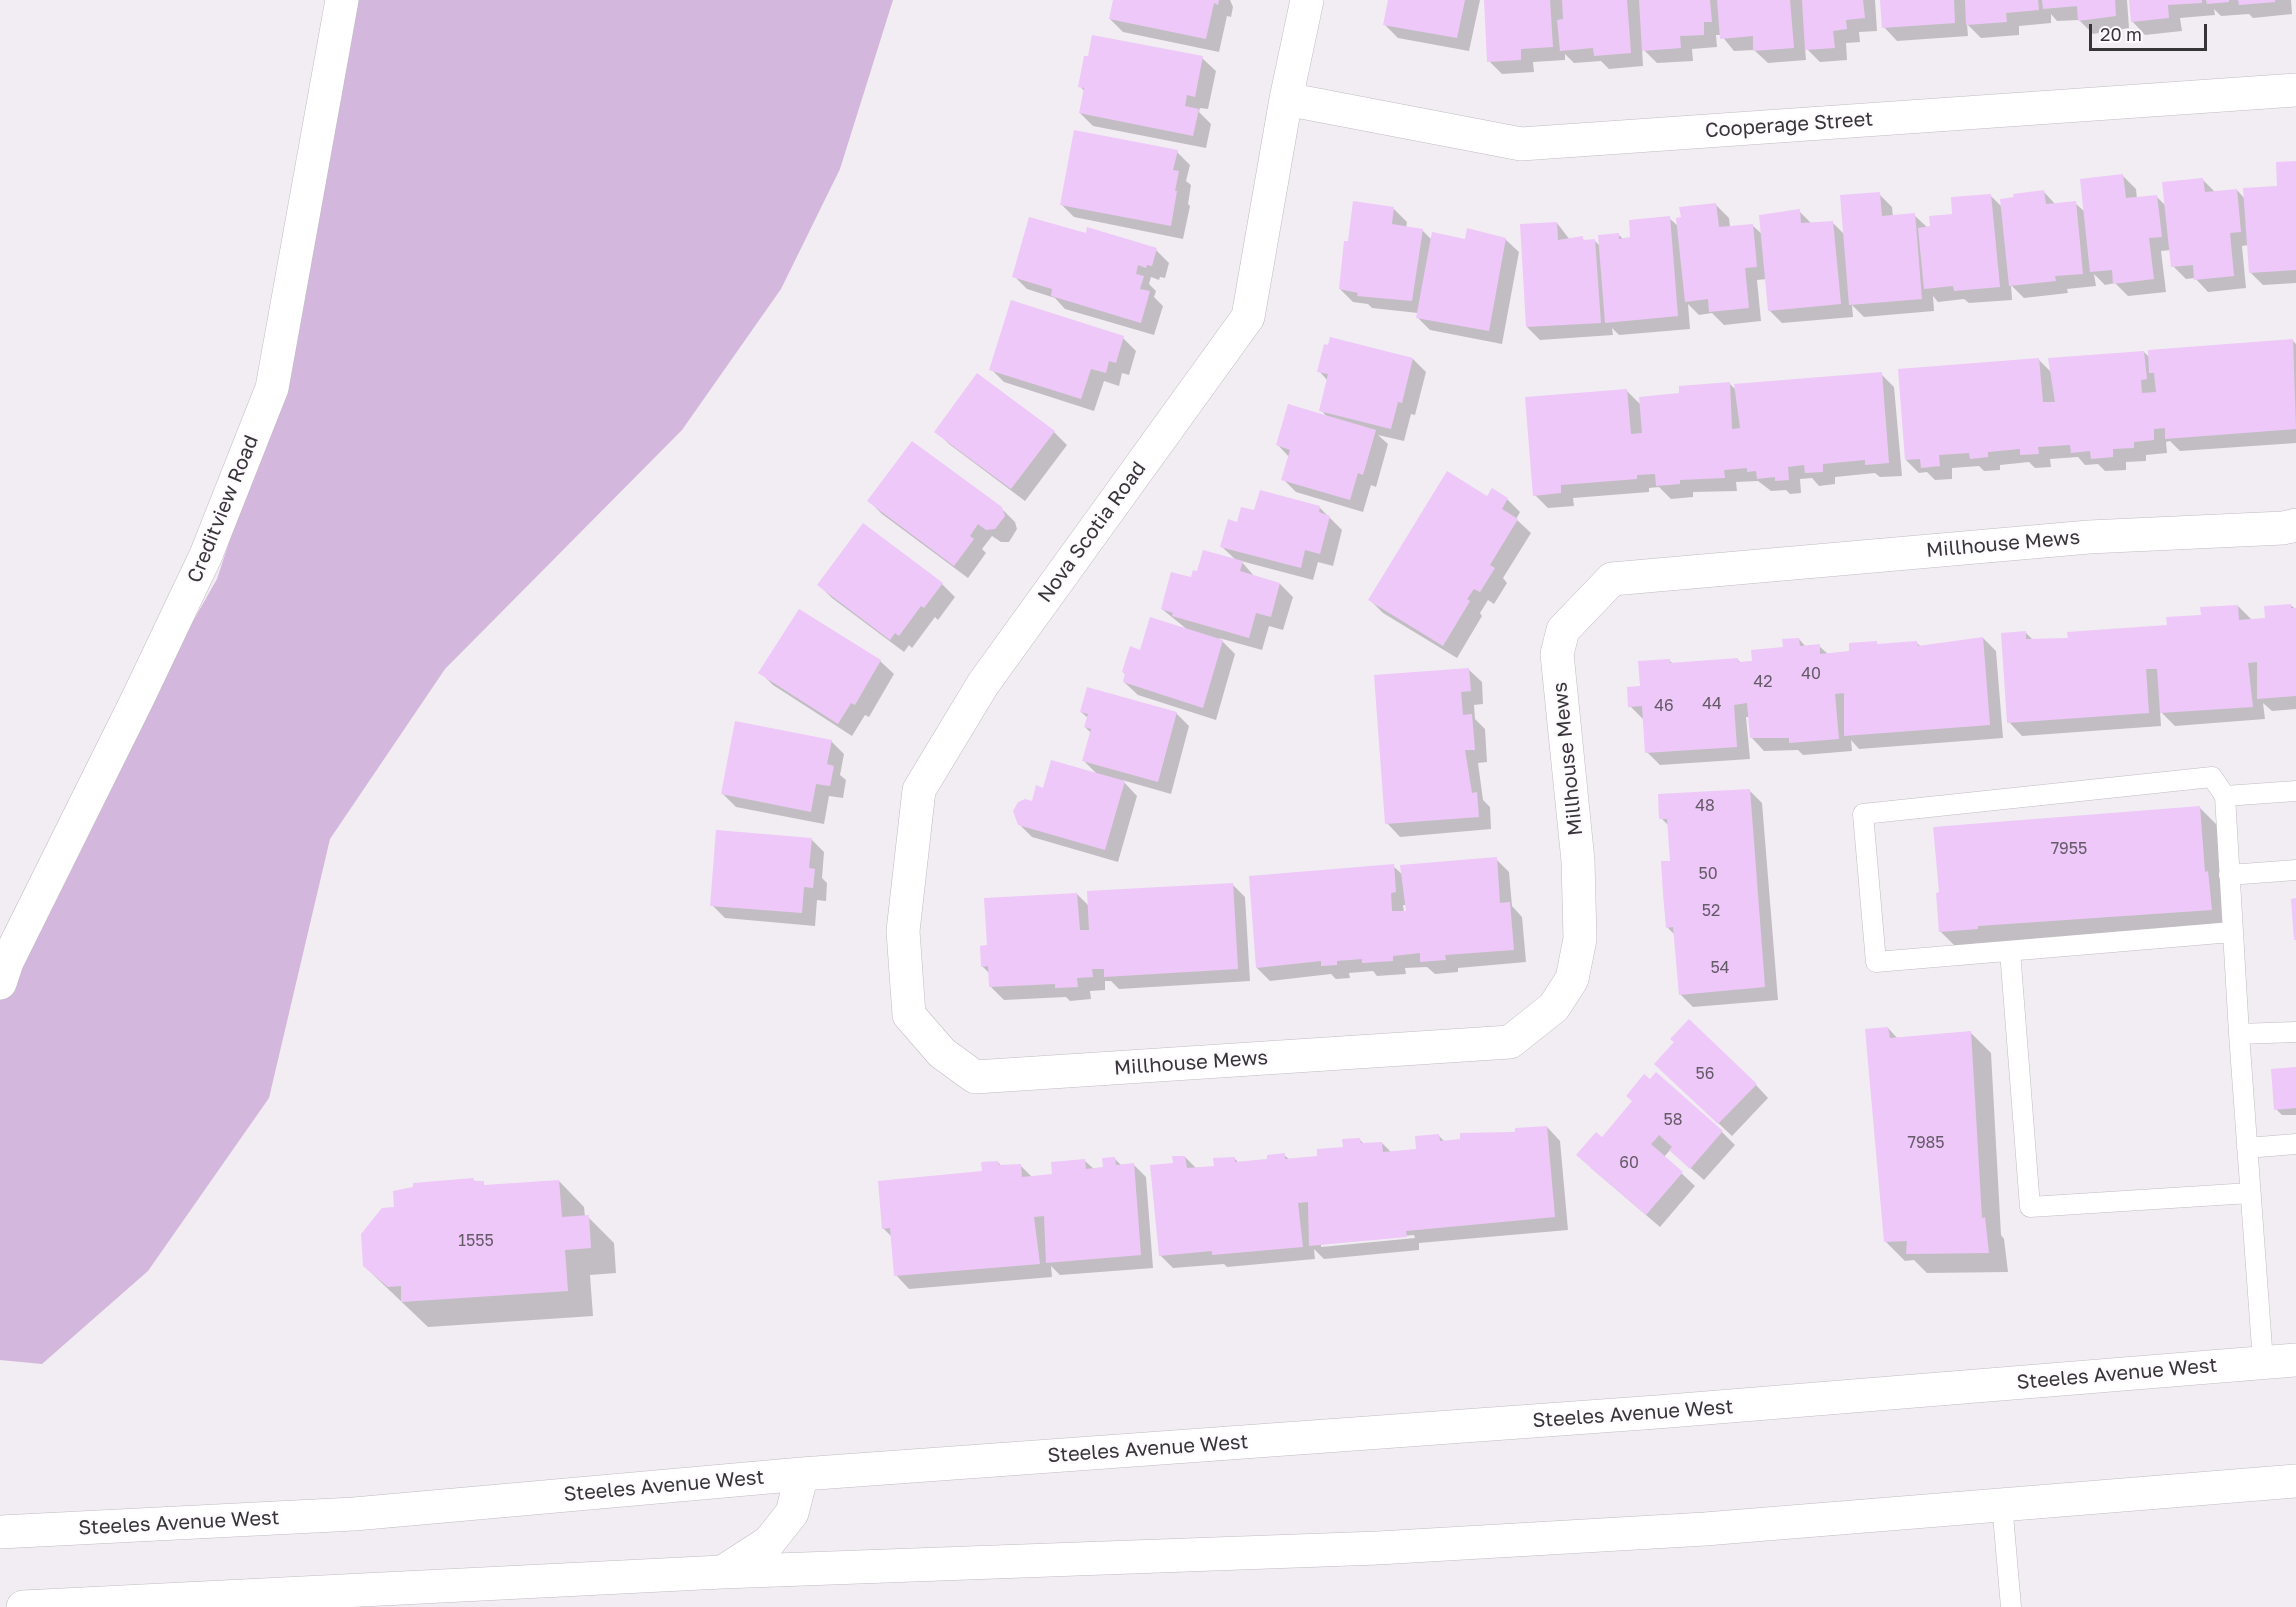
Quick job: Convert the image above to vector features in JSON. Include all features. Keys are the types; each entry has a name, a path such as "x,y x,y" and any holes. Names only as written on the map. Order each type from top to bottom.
{"street":[{"name":"Creditview Road","path":"0,983 7,962 206,555 272,388 342,0"},
{"name":"Nova Scotia Road","path":"942,1053 909,1016 903,931 919,790 982,684 1248,317 1286,99 1306,0"},
{"name":"Cooperage Street","path":"1286,99 1521,144 2296,90"},
{"name":"Millhouse Mews","path":"942,1053 975,1077 1510,1042 1554,1007 1572,979 1580,939 1578,861 1557,654 1563,630 1612,579 2089,537 2283,528 2296,525"},
{"name":"Steeles Avenue West","path":"0,1532 354,1514 802,1474 1657,1412 2296,1360"},
{"path":"723,1572 769,1542 792,1513 802,1474"},
{"path":"23,1607 723,1572 1378,1548 1705,1529 2002,1503 2296,1481"}],"lane":[{"path":"2232,932 1876,962 1863,814 2212,777 2225,796 2232,932 2263,1362"},
{"path":"2225,796 2296,791"},
{"path":"2229,875 2296,870"},
{"path":"2010,951 2030,1207 2250,1193"},
{"path":"2239,1034 2296,1032"},
{"path":"2247,1148 2296,1144"},
{"path":"2002,1503 2011,1607"}],"shaded area":[{"path":"354,0 893,0 840,169 781,289 682,430 445,669 330,839 269,1098 148,1271 42,1364 0,1360 0,993 57,860 217,579 273,408"}],"building":[{"path":"1113,0 1219,0 1218,5 1214,3 1206,39 1109,19"},
{"path":"1388,0 1465,0 1457,38 1383,25"},
{"path":"1484,0 1550,0 1553,47 1521,49 1521,60 1487,62"},
{"path":"1562,0 1627,0 1631,53 1594,56 1593,48 1560,51 1557,20 1563,19"},
{"path":"1639,0 1710,0 1712,22 1704,22 1704,35 1680,36 1681,48 1642,51"},
{"path":"1717,0 1790,0 1794,48 1753,51 1753,36 1720,39"},
{"path":"1802,0 1863,0 1865,18 1846,20 1847,29 1833,31 1835,48 1805,50"},
{"path":"1880,0 1954,0 1955,23 1882,28"},
{"path":"1965,0 2038,0 2039,10 2006,13 2007,22 1966,25"},
{"path":"2042,0 2115,0 2116,16 2078,21 2077,6 2043,9"},
{"path":"2129,0 2202,0 2202,3 2168,5 2169,18 2131,22"},
{"path":"2206,0 2229,0 2229,2 2207,4"},
{"path":"2238,0 2275,0 2275,2 2239,5"},
{"path":"1092,35 1203,56 1195,97 1187,95 1185,106 1199,109 1193,136 1079,113 1084,88 1078,87 1084,56 1088,56"},
{"path":"1074,130 1178,150 1173,170 1179,171 1171,226 1060,205"},
{"path":"2296,161 2296,270 2249,273 2243,188 2277,186 2276,162"},
{"path":"2123,174 2126,198 2157,195 2162,237 2149,238 2154,279 2113,284 2112,270 2090,272 2080,179"},
{"path":"2203,178 2205,192 2237,189 2241,232 2230,233 2234,276 2194,280 2193,265 2171,267 2162,182"},
{"path":"2044,190 2046,204 2076,201 2083,274 2055,276 2056,281 2009,286 2000,199 2014,197 2013,194"},
{"path":"1880,192 1882,216 1915,213 1922,299 1849,305 1840,195"},
{"path":"1991,194 2000,287 1954,291 1953,286 1924,289 1918,228 1930,226 1929,216 1952,214 1951,197"},
{"path":"1353,201 1394,207 1392,224 1423,229 1412,301 1357,296 1358,293 1339,289 1344,241 1348,241"},
{"path":"1716,203 1719,227 1753,224 1757,267 1745,268 1749,308 1709,312 1708,299 1685,302 1676,218 1681,217 1679,207"},
{"path":"1800,209 1801,223 1833,221 1841,304 1768,311 1759,215"},
{"path":"1670,216 1678,316 1605,323 1598,235 1619,233 1619,239 1630,237 1629,220"},
{"path":"1029,217 1086,233 1087,227 1157,248 1152,266 1147,265 1146,268 1138,265 1136,274 1144,276 1140,289 1150,291 1141,323 1051,296 1052,289 1012,277"},
{"path":"1557,222 1558,240 1583,236 1583,240 1595,239 1601,323 1526,327 1520,224"},
{"path":"1467,228 1506,238 1489,331 1416,318 1432,232 1465,239"},
{"path":"1011,300 1124,336 1116,363 1109,361 1106,373 1091,369 1081,399 989,370"},
{"path":"1330,337 1413,358 1402,403 1398,402 1391,429 1319,411 1328,374 1317,372 1324,344 1328,345"},
{"path":"2293,339 2296,429 2165,439 2165,428 2154,429 2154,440 2134,442 2134,448 2113,449 2113,457 2091,459 2090,451 2071,453 2070,445 2038,447 2039,454 2020,455 2020,449 1988,452 1988,457 1970,459 1969,453 1939,455 1940,466 1921,468 1920,459 1905,460 1898,369 2039,358 2043,402 2055,402 2048,358 2144,351 2147,379 2141,380 2142,393 2156,392 2154,373 2149,373 2148,350"},
{"path":"1882,372 1889,463 1865,465 1865,460 1823,464 1823,472 1805,473 1804,465 1788,467 1789,480 1775,481 1775,477 1757,479 1756,471 1747,472 1747,468 1724,470 1725,478 1680,480 1680,484 1656,486 1655,474 1637,475 1637,479 1561,485 1561,493 1533,496 1525,397 1627,389 1631,434 1642,433 1639,397 1679,393 1679,386 1730,382 1732,429 1740,428 1734,384"},
{"path":"977,373 1055,431 1011,489 934,432"},
{"path":"1288,404 1376,430 1363,475 1358,473 1350,500 1281,480 1290,450 1276,445"},
{"path":"912,441 1002,507 1005,516 995,529 986,530 978,524 970,536 974,539 954,566 867,501"},
{"path":"1447,471 1487,496 1492,488 1508,498 1502,509 1518,519 1490,565 1495,568 1480,592 1474,589 1467,599 1470,601 1443,646 1368,600"},
{"path":"1260,490 1320,506 1319,512 1330,516 1320,554 1305,550 1301,568 1220,547 1228,519 1237,522 1241,507 1254,510"},
{"path":"863,523 943,583 924,608 921,606 899,636 895,633 890,640 817,585"},
{"path":"1203,550 1243,561 1240,571 1280,583 1271,617 1256,613 1249,638 1172,616 1173,613 1161,609 1171,572 1191,577 1193,570 1197,571"},
{"path":"2291,604 2291,608 2296,608 2296,696 2257,699 2257,662 2248,663 2253,707 2160,713 2157,669 2146,669 2149,713 2007,723 2001,633 2026,631 2026,639 2068,638 2067,632 2167,625 2166,617 2201,615 2200,607 2238,605 2239,620 2265,618 2264,606"},
{"path":"799,609 881,660 855,705 851,703 838,724 758,673"},
{"path":"1150,617 1223,640 1203,708 1123,682 1125,673 1122,672 1130,646 1140,650"},
{"path":"1983,637 1990,725 1844,736 1844,693 1835,694 1839,739 1789,743 1789,738 1750,738 1747,703 1734,705 1737,747 1645,753 1642,706 1628,707 1627,687 1640,686 1638,661 1670,659 1670,663 1738,658 1738,662 1752,661 1751,650 1783,647 1782,639 1799,638 1800,646 1820,644 1820,654 1849,651 1849,643 1877,641 1877,644 1917,641 1918,646"},
{"path":"1469,668 1471,691 1461,692 1463,715 1472,714 1475,750 1465,750 1472,793 1477,792 1479,817 1385,824 1374,675"},
{"path":"1087,687 1177,712 1158,782 1082,761 1091,729 1084,727 1088,714 1080,712"},
{"path":"735,721 832,740 827,764 834,766 830,786 816,784 811,812 721,794"},
{"path":"1051,760 1125,781 1105,850 1018,825 1013,811 1018,802 1025,799 1032,801 1036,785 1043,788"},
{"path":"1750,789 1765,987 1679,995 1673,927 1666,928 1663,894 1661,861 1670,861 1667,819 1659,819 1658,794"},
{"path":"2200,806 2205,872 2208,871 2212,910 1978,926 1978,929 1939,932 1936,893 1939,892 1933,827"},
{"path":"716,830 812,838 809,868 815,869 813,888 804,887 802,913 710,906"},
{"path":"1497,857 1500,903 1510,902 1514,950 1445,955 1446,960 1420,962 1420,953 1393,956 1393,961 1362,963 1362,959 1337,961 1337,965 1321,966 1321,961 1256,968 1249,876 1394,864 1396,892 1391,893 1392,911 1406,911 1400,865"},
{"path":"1233,883 1238,969 1104,977 1104,969 1092,969 1093,977 1077,978 1078,987 1055,988 1055,984 989,987 988,966 981,967 980,946 987,945 984,898 1077,893 1080,930 1089,930 1087,891"},
{"path":"2296,898 2296,940 2294,940 2291,899"},
{"path":"1689,1019 1757,1084 1718,1124 1654,1064 1674,1042 1670,1039"},
{"path":"1888,1027 1890,1038 1971,1031 1982,1218 1985,1217 1989,1253 1906,1254 1907,1241 1884,1242 1865,1029"},
{"path":"2296,1067 2296,1108 2274,1110 2271,1069"},
{"path":"1656,1072 1723,1131 1690,1169 1669,1150 1672,1147 1659,1135 1651,1144 1683,1172 1646,1215 1576,1155 1596,1132 1602,1137 1632,1101 1626,1096 1644,1074 1650,1079"},
{"path":"1547,1126 1555,1217 1406,1231 1407,1237 1309,1246 1308,1202 1298,1203 1303,1247 1212,1255 1212,1251 1159,1256 1150,1165 1173,1163 1172,1156 1185,1156 1187,1168 1214,1166 1213,1158 1235,1157 1235,1162 1267,1159 1267,1155 1285,1153 1285,1159 1317,1156 1317,1149 1343,1147 1342,1139 1360,1138 1361,1143 1382,1142 1383,1152 1416,1149 1415,1136 1439,1134 1440,1141 1460,1139 1460,1133 1515,1132 1515,1128"},
{"path":"1115,1157 1116,1165 1134,1163 1141,1255 1046,1263 1044,1216 1034,1217 1040,1264 894,1276 890,1228 882,1229 878,1181 982,1171 981,1162 998,1161 999,1165 1021,1164 1022,1177 1052,1174 1051,1162 1085,1159 1086,1169 1103,1167 1102,1158"},
{"path":"473,1178 474,1181 484,1181 484,1185 559,1180 562,1217 589,1215 591,1248 565,1250 568,1291 401,1302 401,1286 388,1287 363,1266 361,1234 382,1208 394,1207 393,1191 413,1187 413,1183"}]}
